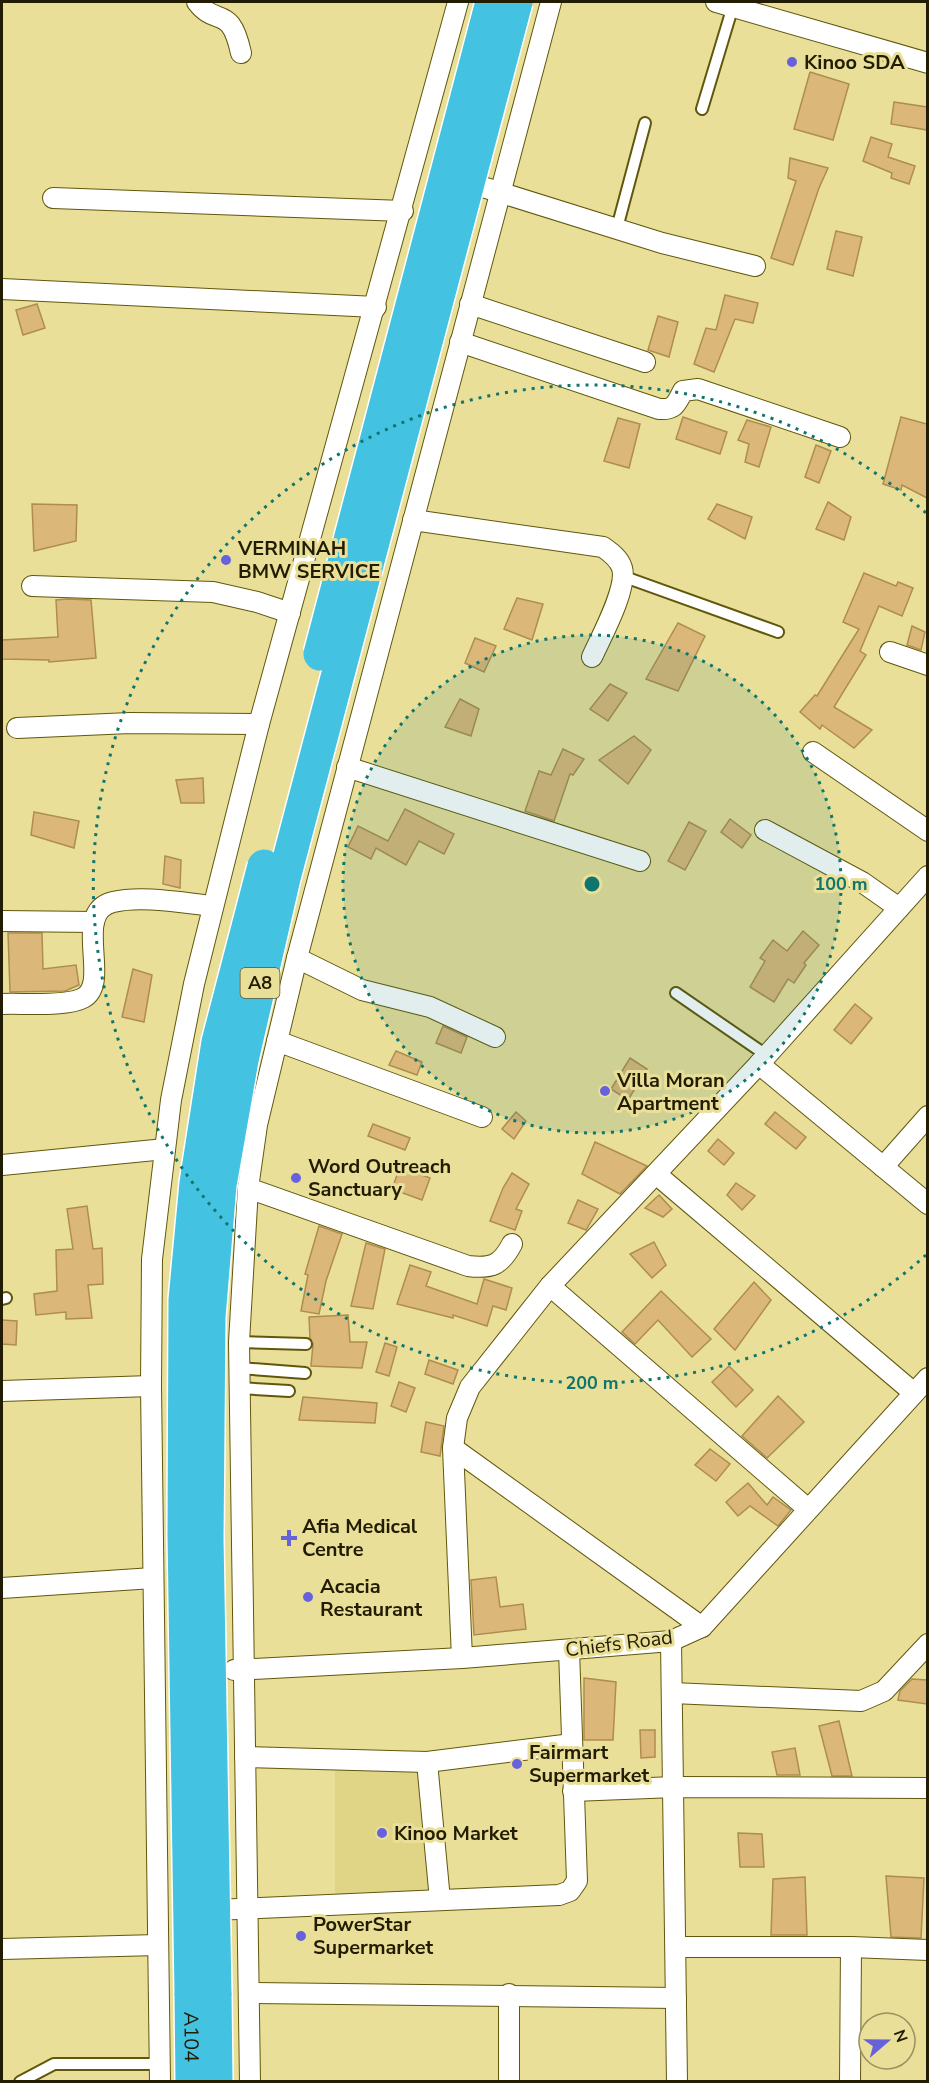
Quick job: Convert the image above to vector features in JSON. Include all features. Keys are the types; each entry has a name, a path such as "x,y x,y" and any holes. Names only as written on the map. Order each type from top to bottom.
{"highway":[{"name":"A8","path":"224,1993 172,1812 184,1534 185,1300 196,1183 218,1042 492,2"},
{"name":"A8","path":"216,2082 224,1993 213,1910 207,1538 209,1317 220,1185 242,1060 284,878 364,576 484,187 516,2"},
{"name":"A104","path":"192,2069 224,1993"}],"street":[{"path":"197,2 202,8 228,20 236,30 241,53"},
{"path":"192,2069 159,2067 158,1945 172,1812 153,1578 152,1259 171,1100 194,984 259,724 403,211 458,2"},
{"path":"250,2082 224,1993 247,1910 244,1757 238,1670 239,1342 248,1188 256,1125 383,627 470,304 484,187 550,2"},
{"path":"724,4 927,63"},
{"path":"484,187 662,243 755,266"},
{"path":"53,198 403,211"},
{"path":"2,289 376,307"},
{"path":"470,304 645,362"},
{"path":"460,342 659,409 668,410 676,406 683,391 698,389 840,436"},
{"path":"412,520 603,547 614,555 622,567 622,585 592,657"},
{"path":"364,576 383,627"},
{"path":"32,586 213,592 257,602 290,613"},
{"path":"890,652 927,665"},
{"path":"17,728 130,723 259,724"},
{"path":"813,752 927,831"},
{"path":"347,767 640,861"},
{"path":"765,830 862,882 899,908"},
{"path":"462,1658 453,1448 457,1418 470,1388 550,1286 762,1059 927,876"},
{"path":"2,1004 71,1002 82,999 90,993 95,984 94,922 102,908 112,902 159,900 213,906"},
{"path":"2,921 94,922"},
{"path":"297,957 362,990 430,1007 495,1036"},
{"path":"277,1041 482,1117"},
{"path":"762,1059 927,1204"},
{"path":"883,1167 927,1116"},
{"path":"2,1165 165,1149"},
{"path":"656,1174 923,1386"},
{"path":"248,1188 468,1266 495,1266 504,1260 513,1244"},
{"path":"550,1286 808,1509"},
{"path":"2,1390 151,1386"},
{"name":"Chiefs Road","path":"238,1670 462,1658 671,1641 702,1627 923,1386"},
{"path":"453,1448 702,1627"},
{"path":"2,1588 153,1578"},
{"path":"671,1641 675,1787 676,2082"},
{"path":"672,1693 861,1701 884,1690 927,1644"},
{"path":"213,1910 559,1894 570,1891 577,1881 569,1650"},
{"path":"244,1757 427,1762 572,1744"},
{"path":"427,1762 440,1900"},
{"path":"573,1791 675,1787 927,1788"},
{"path":"2,1949 158,1945"},
{"path":"676,1947 851,1947 927,1950"},
{"path":"850,2082 851,1947"},
{"path":"224,1993 509,1994 676,1998"},
{"path":"509,1994 510,2082"}],"lane":[{"path":"702,109 724,4"},
{"path":"617,228 645,123"},
{"path":"622,576 778,632"},
{"path":"676,993 762,1059"},
{"path":"239,1342 306,1344"},
{"path":"239,1368 305,1374"},
{"path":"239,1388 289,1391"},
{"path":"20,2082 54,2064 89,2062 115,2066 159,2067"}],"shaded area":[{"name":"Kinoo Market","path":"335,1766 423,1769 437,1898 335,1903"}],"building":[{"path":"810,72 849,84 833,140 794,129"},
{"path":"894,102 927,107 927,130 891,124"},
{"path":"871,137 892,144 888,157 915,166 909,184 891,178 892,173 863,161"},
{"path":"790,158 828,168 793,265 771,258 796,181 788,178"},
{"path":"836,231 862,237 853,276 827,269"},
{"path":"725,295 758,303 753,323 735,319 714,372 694,364 706,328 716,330"},
{"path":"37,304 45,328 23,335 16,310"},
{"path":"658,316 678,322 669,357 648,350"},
{"path":"683,417 727,432 720,454 676,439"},
{"path":"901,417 927,424 927,498 902,485 901,490 883,484"},
{"path":"618,418 640,424 629,468 604,461"},
{"path":"747,420 771,427 759,467 745,462 749,444 738,440"},
{"path":"816,445 831,451 819,483 805,477"},
{"path":"828,502 851,517 844,540 816,529"},
{"path":"32,504 77,505 76,541 34,551"},
{"path":"717,504 752,517 745,539 708,519"},
{"path":"864,573 896,586 898,582 913,588 902,616 879,606 860,651 866,655 834,707 872,730 854,748 822,725 820,729 800,712 815,695 817,696 859,629 843,622"},
{"path":"517,598 543,604 532,640 504,629"},
{"path":"56,600 91,600 96,658 49,662 49,660 2,659 2,640 58,637"},
{"path":"678,623 705,636 678,691 646,679"},
{"path":"912,626 925,632 921,650 907,645"},
{"path":"475,638 496,646 484,672 465,663"},
{"path":"610,684 627,693 608,721 590,709"},
{"path":"460,699 479,709 471,736 445,727"},
{"path":"634,736 651,750 628,784 599,760"},
{"path":"563,749 584,759 573,775 570,774 554,821 525,811 539,771 551,775"},
{"path":"203,778 204,803 181,803 176,780"},
{"path":"405,809 454,834 444,854 419,841 406,865 376,848 371,859 348,847 358,826 388,841"},
{"path":"34,812 79,821 74,848 31,835"},
{"path":"730,819 751,835 742,848 721,832"},
{"path":"689,822 706,831 685,870 668,861"},
{"path":"165,856 181,860 180,888 163,884"},
{"path":"803,931 819,945 804,963 806,965 794,983 788,979 774,1002 750,987 765,961 760,958 773,940 787,951"},
{"path":"8,933 42,933 43,969 76,965 79,985 65,991 10,992"},
{"path":"133,969 152,975 144,1022 122,1017"},
{"path":"855,1004 872,1018 851,1044 834,1030"},
{"path":"443,1026 467,1037 461,1053 436,1043"},
{"path":"396,1051 422,1062 417,1075 389,1065"},
{"path":"630,1058 647,1069 628,1100 611,1089"},
{"path":"516,1112 526,1121 514,1139 502,1129"},
{"path":"775,1112 806,1137 796,1149 765,1124"},
{"path":"373,1124 410,1138 405,1150 368,1136"},
{"path":"718,1139 734,1153 724,1165 708,1151"},
{"path":"595,1142 647,1166 620,1194 582,1174"},
{"path":"400,1167 430,1178 422,1200 392,1189"},
{"path":"512,1173 529,1184 516,1209 522,1211 515,1230 490,1221 503,1188"},
{"path":"736,1183 755,1196 742,1210 727,1195"},
{"path":"659,1195 672,1209 663,1217 645,1208"},
{"path":"578,1200 598,1209 586,1230 568,1223"},
{"path":"87,1206 93,1249 102,1248 103,1284 88,1285 92,1318 66,1319 66,1312 36,1315 34,1294 57,1291 56,1250 73,1249 67,1209"},
{"path":"319,1226 342,1234 326,1281 319,1314 301,1311 308,1275 305,1274"},
{"path":"654,1242 666,1265 652,1278 630,1254"},
{"path":"366,1243 385,1249 373,1309 351,1306"},
{"path":"410,1265 431,1272 426,1286 477,1304 484,1279 512,1288 506,1310 493,1306 487,1326 453,1315 453,1318 397,1304"},
{"path":"754,1282 771,1300 735,1350 714,1329"},
{"path":"661,1291 711,1339 692,1357 658,1320 635,1344 622,1332"},
{"path":"348,1315 350,1342 367,1342 362,1368 311,1366 313,1344 310,1338 309,1317"},
{"path":"2,1320 17,1321 16,1345 2,1344"},
{"path":"385,1343 397,1347 389,1376 376,1372"},
{"path":"429,1360 458,1370 453,1384 425,1374"},
{"path":"729,1366 753,1390 736,1407 712,1382"},
{"path":"399,1382 415,1388 406,1412 391,1406"},
{"path":"778,1396 804,1422 767,1458 742,1436"},
{"path":"303,1397 377,1403 375,1423 299,1420"},
{"path":"426,1422 444,1426 440,1456 421,1452"},
{"path":"710,1449 730,1464 716,1481 695,1465"},
{"path":"748,1483 767,1505 773,1497 791,1510 778,1526 750,1506 738,1516 726,1502"},
{"path":"496,1577 500,1607 523,1604 526,1629 474,1635 471,1580"},
{"path":"584,1678 616,1682 613,1740 584,1740"},
{"path":"912,1679 927,1680 927,1704 898,1700 900,1691"},
{"path":"839,1721 852,1776 832,1776 819,1726"},
{"path":"640,1730 655,1730 655,1757 641,1758"},
{"path":"795,1748 800,1775 777,1775 772,1752"},
{"path":"738,1833 762,1834 764,1867 740,1867"},
{"path":"886,1876 924,1878 921,1938 891,1937"},
{"path":"805,1877 807,1935 771,1935 773,1879"}],"place":[{"name":"Kinoo SDA","path":"792,62"},
{"name":"VERMINAH BMW SERVICE","path":"226,560"},
{"name":"Villa Moran Apartment","path":"605,1091"},
{"name":"Word Outreach Sanctuary","path":"296,1178"},
{"name":"Afia Medical Centre","path":"289,1538"},
{"name":"Acacia Restaurant","path":"308,1597"},
{"name":"Fairmart Supermarket","path":"517,1764"},
{"name":"Kinoo Market","path":"382,1833"},
{"name":"PowerStar Supermarket","path":"301,1936"}]}
